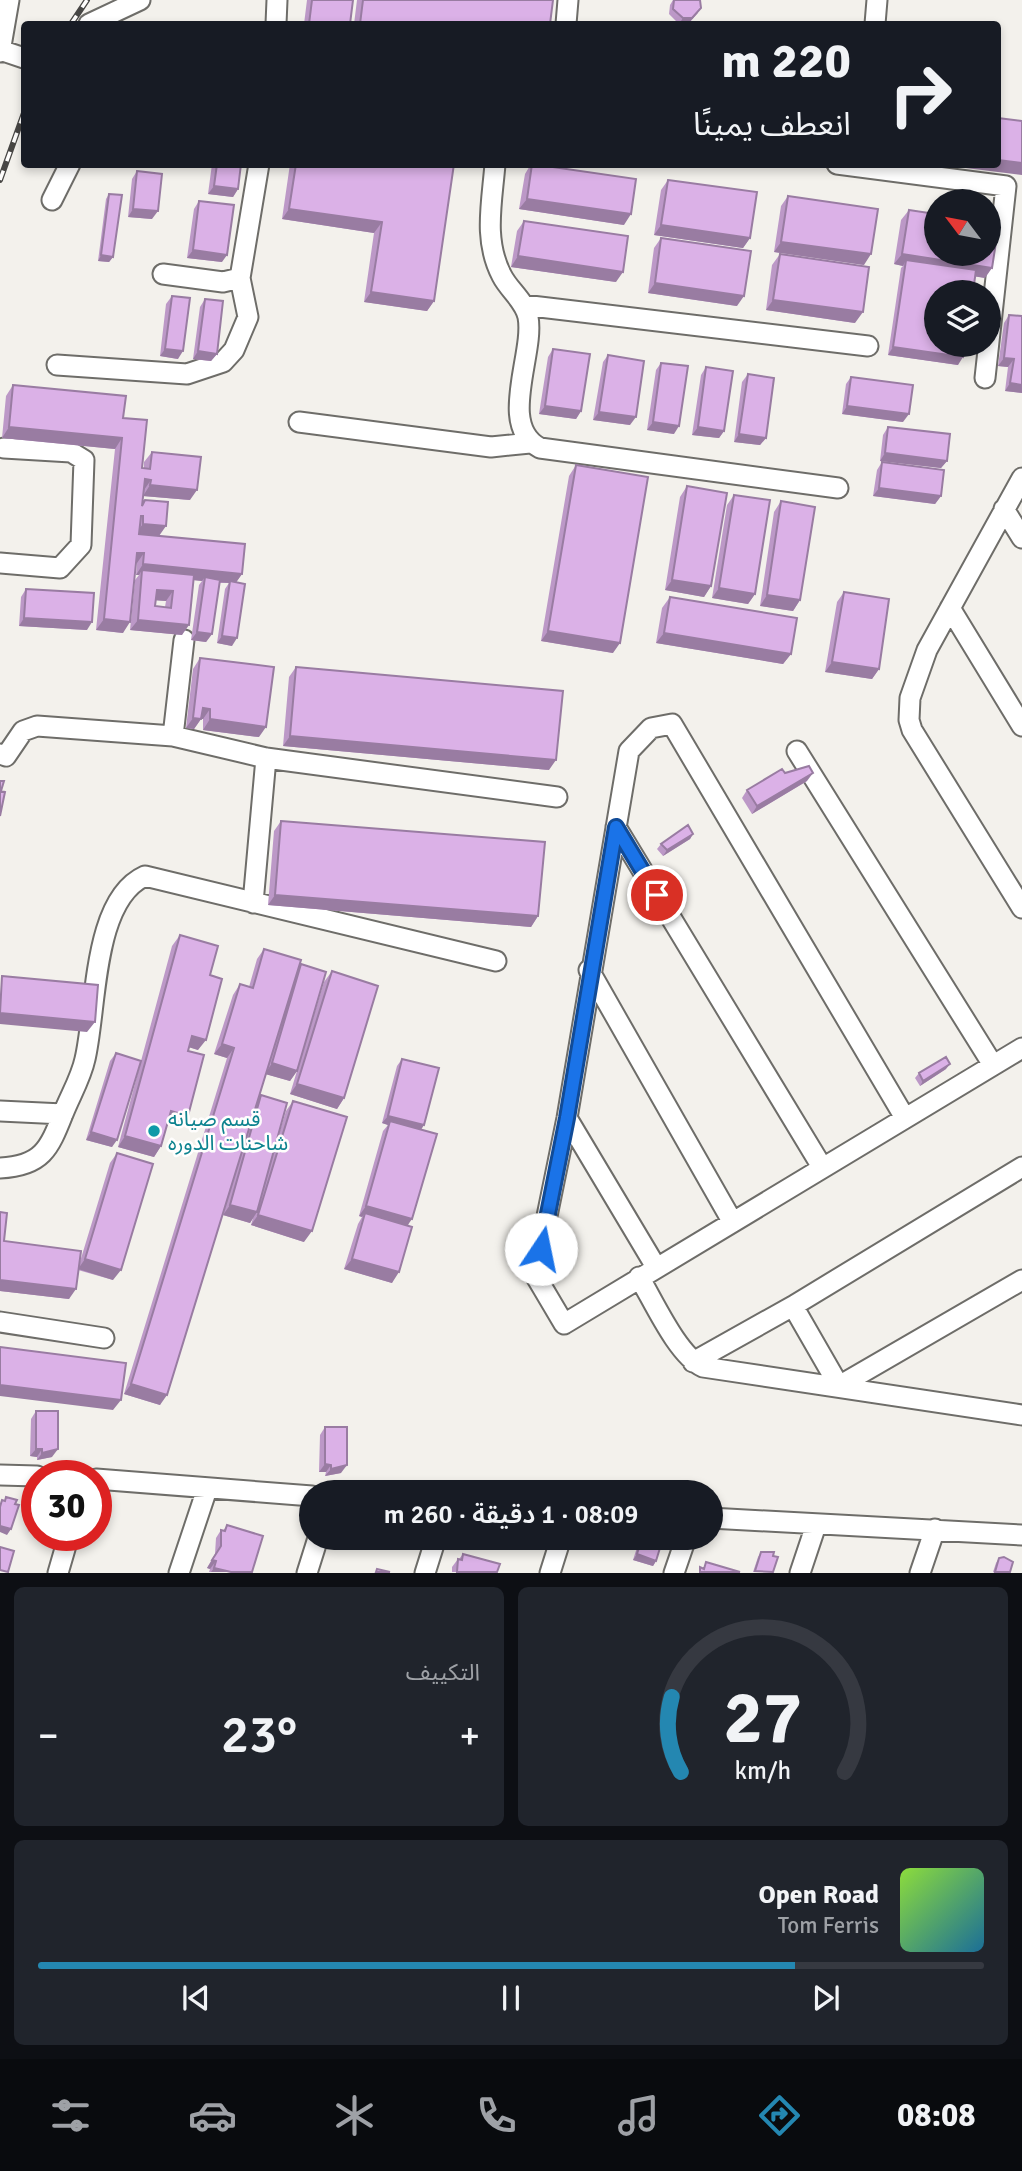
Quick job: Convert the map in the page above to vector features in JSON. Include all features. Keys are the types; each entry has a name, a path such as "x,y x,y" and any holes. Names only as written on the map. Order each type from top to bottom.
{"street":[{"path":"9,0 0,51 21,57"},
{"path":"95,21 140,0"},
{"path":"276,21 277,0"},
{"path":"566,21 568,0"},
{"path":"875,21 877,0"},
{"path":"52,200 68,168"},
{"path":"57,365 187,374 223,362 234,350 248,317 240,278 258,168"},
{"path":"495,168 489,242 503,279 523,305 528,317 519,413 523,433 530,443 540,448 838,488"},
{"path":"868,168 1006,186 985,378"},
{"path":"163,274 223,282 240,278"},
{"path":"523,305 868,346"},
{"path":"299,422 491,446 530,443"},
{"path":"0,563 60,568 81,545 86,477 84,460 71,452 4,448"},
{"path":"1022,478 950,608 917,676 910,698 909,720 1022,908"},
{"path":"1004,509 1022,538"},
{"path":"950,608 1022,726"},
{"path":"173,736 184,640"},
{"path":"905,1118 672,724 651,728 629,751 589,970 567,1118 535,1275 564,1324 1022,1048"},
{"path":"0,754 6,756 23,731 37,726 173,736 266,758 557,797"},
{"path":"797,751 993,1065"},
{"path":"253,903 266,758"},
{"path":"616,827 822,1167"},
{"path":"0,1168 32,1163 49,1148 85,1061 106,926 116,902 130,883 145,876 496,961"},
{"path":"589,970 733,1221"},
{"path":"0,1111 63,1114"},
{"path":"567,1118 693,1362 703,1367 1022,1415"},
{"path":"693,1362 793,1306 1022,1167"},
{"path":"839,1386 1022,1280"},
{"path":"793,1306 839,1386"},
{"path":"0,1322 104,1338"},
{"path":"0,1475 21,1476"},
{"path":"112,1480 299,1495"},
{"path":"179,1573 207,1489"},
{"path":"723,1519 1022,1535"},
{"path":"800,1573 816,1525"},
{"path":"920,1573 935,1529"},
{"path":"307,1573 314,1550"},
{"path":"425,1573 432,1550"},
{"path":"550,1573 557,1550"},
{"path":"674,1573 682,1550"},
{"path":"58,1573 64,1551"}],"building":[{"path":"312,0 353,0 350,21 309,21"},
{"path":"363,0 553,0 550,21 360,21"},
{"path":"674,0 700,0 701,8 692,18 683,18 673,9"},
{"path":"1001,118 1022,121 1022,163 1001,160"},
{"path":"216,168 241,168 238,189 214,186"},
{"path":"295,168 453,168 434,301 371,292 382,222 289,209"},
{"path":"531,168 560,168 636,179 631,214 527,199"},
{"path":"137,171 162,174 158,211 133,209"},
{"path":"668,180 757,192 750,238 661,225"},
{"path":"109,194 122,195 113,257 101,255"},
{"path":"788,196 878,209 871,254 781,242"},
{"path":"199,201 234,205 227,255 193,250"},
{"path":"909,210 924,212 924,257 902,254"},
{"path":"524,221 628,236 623,272 518,256"},
{"path":"661,238 751,251 744,296 655,283"},
{"path":"780,254 869,267 863,312 773,300"},
{"path":"906,260 924,263 924,266 976,270 975,280 924,280 924,351 893,347"},
{"path":"172,296 190,298 183,351 165,349"},
{"path":"205,299 223,301 217,354 198,351"},
{"path":"1009,315 1022,316 1022,385 1010,383 1014,359 1004,358"},
{"path":"553,349 590,354 581,411 545,406"},
{"path":"608,355 644,361 636,417 599,412"},
{"path":"661,363 688,366 679,426 653,422"},
{"path":"706,367 733,371 724,431 698,427"},
{"path":"748,374 774,378 766,438 739,434"},
{"path":"851,377 913,385 909,414 847,406"},
{"path":"13,385 126,396 123,418 147,420 142,468 150,469 152,452 201,457 197,490 150,485 151,480 145,479 142,506 145,500 168,502 166,526 143,524 141,516 139,534 245,544 242,574 143,564 144,553 137,553 130,622 104,619 122,438 9,427"},
{"path":"888,427 950,434 947,461 885,453"},
{"path":"882,462 944,470 941,496 879,488"},
{"path":"576,465 648,477 620,643 548,631"},
{"path":"687,486 727,493 711,586 672,580"},
{"path":"734,495 770,500 755,594 719,588"},
{"path":"781,501 815,507 800,600 767,595"},
{"path":"142,570 194,575 189,625 138,620","holes":["157,590 173,591 171,608 155,606"]},
{"path":"205,577 220,580 212,634 197,632"},
{"path":"230,581 245,584 237,638 222,636"},
{"path":"26,589 94,593 92,622 24,618"},
{"path":"844,592 889,599 879,669 832,662"},
{"path":"670,597 797,618 791,654 664,633"},
{"path":"200,658 274,667 266,727 210,719 210,709 203,708 201,719 193,718"},
{"path":"296,667 563,691 556,760 290,736"},
{"path":"809,766 813,773 757,806 747,790 782,769 785,773"},
{"path":"0,781 4,781 1,791 5,792 0,816"},
{"path":"281,821 545,842 538,916 275,895"},
{"path":"688,825 693,834 667,850 661,844"},
{"path":"180,935 218,946 210,975 222,979 206,1040 192,1036 188,1051 204,1055 188,1116 171,1111 161,1146 125,1136"},
{"path":"264,949 301,960 167,1395 131,1384 234,1048 222,1044 240,984 253,988"},
{"path":"301,964 326,972 297,1071 272,1063"},
{"path":"332,971 378,986 344,1098 297,1084"},
{"path":"2,976 98,985 95,1022 0,1013"},
{"path":"116,1053 141,1061 117,1140 91,1132"},
{"path":"946,1057 950,1064 923,1081 919,1073"},
{"path":"402,1059 439,1068 424,1125 388,1116"},
{"path":"261,1095 287,1103 257,1212 230,1205"},
{"path":"293,1101 347,1117 312,1231 258,1215"},
{"path":"390,1121 437,1134 412,1219 366,1206"},
{"path":"117,1153 153,1164 121,1270 85,1259"},
{"path":"0,1212 7,1213 4,1241 81,1251 76,1289 0,1280"},
{"path":"365,1213 412,1227 399,1272 352,1259"},
{"path":"0,1347 126,1363 121,1400 0,1385"},
{"path":"36,1411 58,1411 58,1449 42,1453 42,1449 36,1449"},
{"path":"325,1427 347,1427 347,1465 331,1469 331,1465 325,1464"},
{"path":"6,1497 17,1500 15,1504 19,1505 11,1529 0,1526 0,1507"},
{"path":"227,1525 263,1536 252,1572 231,1572 214,1568 216,1561 212,1560 221,1546 221,1530 225,1531"},
{"path":"0,1547 14,1551 8,1572 0,1570"},
{"path":"638,1550 659,1550 656,1561 637,1554"},
{"path":"761,1552 774,1552 773,1556 778,1557 773,1572 755,1571"},
{"path":"463,1554 500,1564 497,1572 457,1572 458,1559 462,1560"},
{"path":"1004,1557 1013,1562 1010,1572 995,1572 999,1558"},
{"path":"706,1562 740,1572 700,1572 700,1567 704,1569"}],"railway":[{"path":"73,21 87,0"},
{"path":"0,180 21,121"}],"place":[{"name":"قسم صيانه شاحنات الدوره","path":"154,1131"}],"route":[{"path":"541,1249 567,1118 589,970 616,827 657,895"}]}
